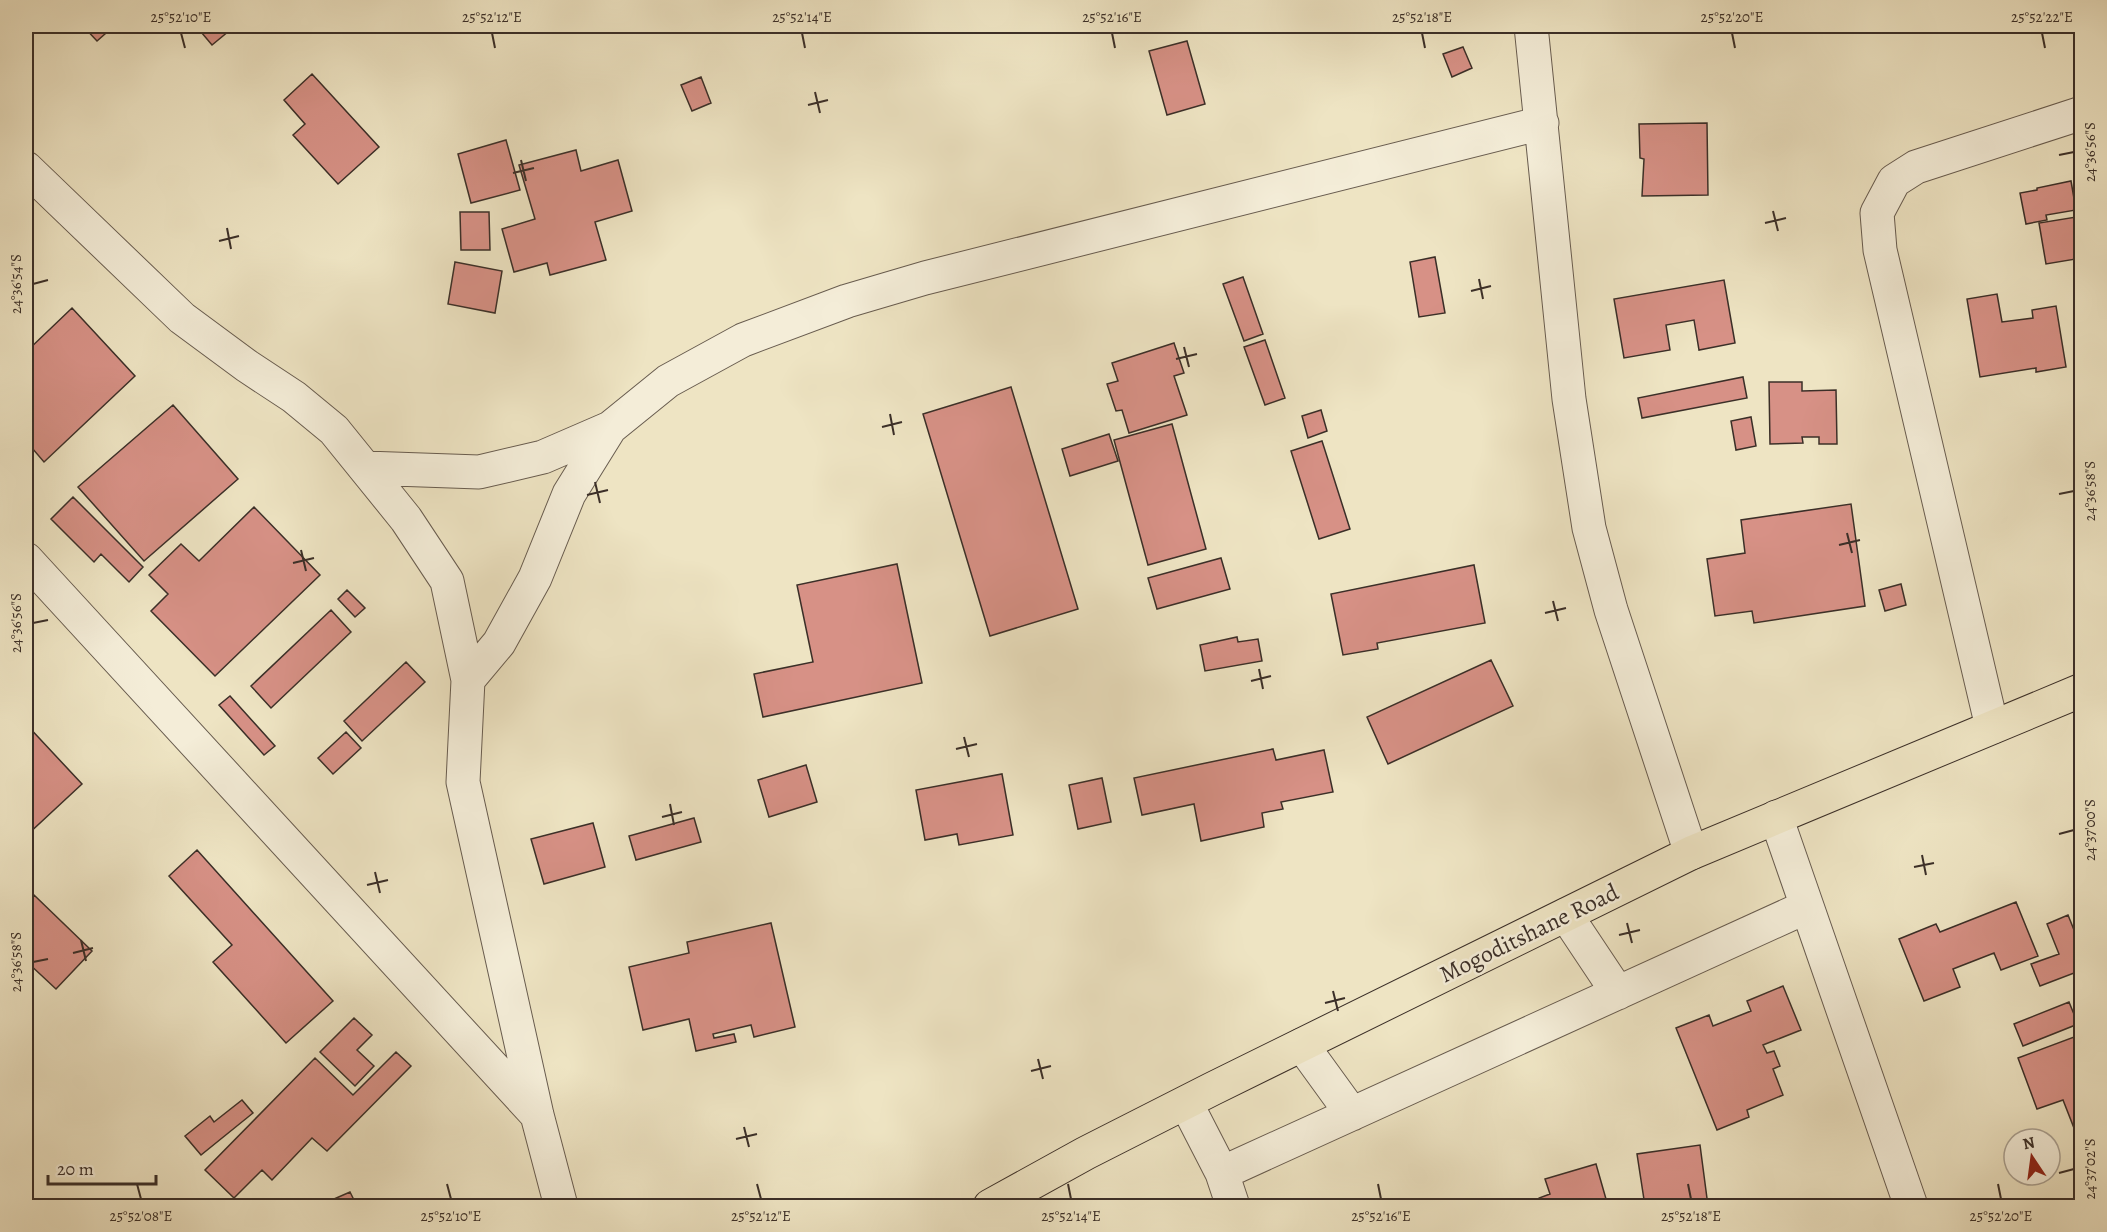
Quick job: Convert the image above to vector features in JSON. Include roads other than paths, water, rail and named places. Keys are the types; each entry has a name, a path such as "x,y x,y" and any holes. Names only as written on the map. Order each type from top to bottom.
{"main road":[{"name":"Mogoditshane Road","path":"990,1206 1086,1153 1691,853 2082,690"}],"street":[{"path":"1531,26 1569,399 1589,528 1611,610 1691,853"},
{"path":"1992,727 1880,250 1877,213 1894,182 1916,167 2082,113"},
{"path":"365,468 479,472 543,457 610,428 668,381 743,340 847,301 925,278 1542,123"},
{"path":"26,168 182,318 294,398 334,430 406,519 447,581 468,680 463,782 537,1115 561,1206"},
{"path":"468,680 499,644 530,588 569,494 610,428"},
{"path":"26,559 537,1115"},
{"path":"1776,817 1911,1206"},
{"path":"1222,1173 1806,907"},
{"path":"1566,915 1618,993"},
{"path":"1302,1045 1352,1114"},
{"path":"1186,1103 1222,1173 1233,1206"}]}
